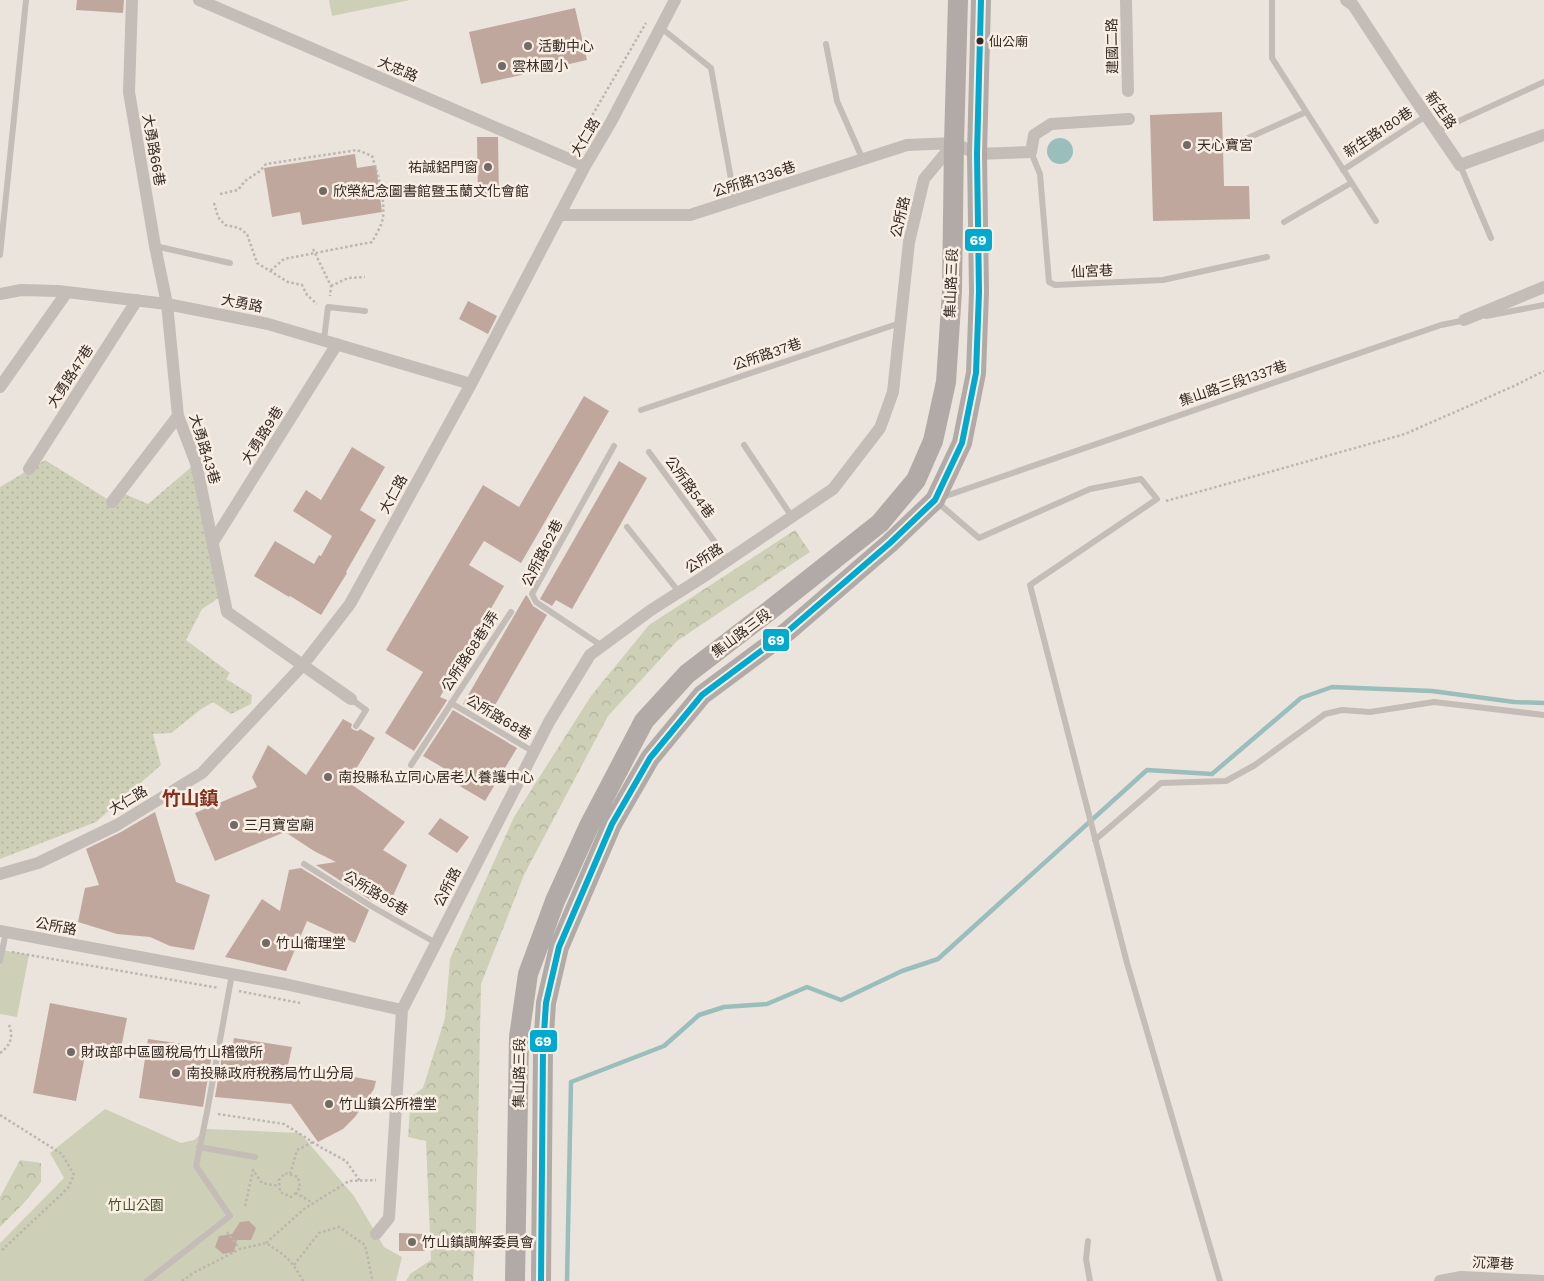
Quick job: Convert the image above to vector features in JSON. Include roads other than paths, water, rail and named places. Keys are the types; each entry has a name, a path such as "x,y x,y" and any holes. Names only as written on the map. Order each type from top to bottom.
{"main road":[{"name":"集山路三段","path":"516,1281 519,1038 528,974 555,900 589,826 644,721 687,674 880,523 916,480 933,441 946,382 952,291 958,0"},
{"name":"集山路三段","path":"541,1281 543,1048 546,1003 559,947 612,824 650,758 702,695 788,631 890,543 934,500 962,443 976,373 979,292 977,154 982,0"}],"street":[{"name":"大勇路66巷","path":"132,0 129,92 155,246 167,304"},
{"name":"大忠路","path":"199,0 585,166"},
{"name":"大仁路","path":"0,874 38,863 117,825 202,773 302,666 350,604 471,384 674,0"},
{"name":"建國二路","path":"1126,0 1128,92"},
{"name":"新生路","path":"1346,0 1353,5 1460,165"},
{"path":"954,142 977,154 1030,152 1034,135 1051,124 1129,119"},
{"path":"1460,165 1544,134"},
{"name":"公所路1336巷","path":"559,215 690,216 907,146 954,142"},
{"name":"公所路","path":"376,1234 389,1218 402,1010 549,722 590,655 650,610 833,489 880,428 893,392 909,242 924,179 954,142"},
{"path":"1464,320 1544,287"},
{"name":"大勇路","path":"0,294 21,290 67,292 167,304 268,324 471,384"},
{"path":"0,386 67,292"},
{"name":"大勇路47巷","path":"28,469 137,300"},
{"name":"大勇路43巷","path":"167,304 178,416 196,463 227,612 351,699"},
{"name":"大勇路9巷","path":"213,542 338,344"},
{"path":"112,502 178,416"},
{"name":"公所路","path":"3,932 232,974 402,1010"},
{"name":"沉潭巷","path":"1440,1281 1461,1277 1544,1281"}],"lane":[{"path":"0,255 26,0"},
{"path":"1272,0 1272,58 1376,221"},
{"path":"660,27 711,68 735,201"},
{"path":"826,44 837,101 863,160"},
{"path":"1437,131 1544,82"},
{"path":"1237,143 1306,112"},
{"name":"新生路180巷","path":"1343,170 1426,116"},
{"name":"仙宮巷","path":"1030,152 1040,174 1049,282 1055,285 1163,280 1267,257"},
{"path":"1460,165 1491,238"},
{"path":"1284,222 1351,183"},
{"path":"155,246 230,263"},
{"name":"集山路三段1337巷","path":"934,500 1441,325 1544,305"},
{"path":"324,340 328,307 364,311"},
{"name":"公所路37巷","path":"641,410 901,322"},
{"path":"744,445 792,517"},
{"name":"公所路62巷","path":"602,646 536,602 532,594 614,446"},
{"name":"公所路54巷","path":"649,452 728,560"},
{"path":"934,500 979,538 1090,489 1141,479 1157,499 1030,585 1126,963 1220,1281"},
{"path":"627,527 679,592"},
{"name":"公所路68巷1弄","path":"411,766 511,612"},
{"path":"351,699 366,710 356,726"},
{"path":"1095,840 1161,783 1226,781 1255,765 1325,714 1342,710 1370,712 1434,702 1544,715"},
{"name":"公所路68巷","path":"451,703 534,752"},
{"name":"公所路95巷","path":"304,864 371,906 436,943"},
{"path":"0,961 3,932"},
{"path":"147,1281 230,1216 196,1166 232,974"},
{"path":"199,1147 255,1157"},
{"path":"1088,1241 1086,1260 1090,1281"}],"water":[{"path":"1060,138 1069,142 1073,151 1069,160 1060,164 1051,160 1047,151 1051,142"}],"waterway":[{"path":"567,1281 571,1082 664,1046 699,1015 724,1007 767,1004 807,987 841,1000 902,971 938,959 1147,770 1212,774 1301,698 1332,687 1432,691 1514,702 1544,703"}],"place":[{"name":"仙公廟","path":"980,41"},
{"name":"活動中心","path":"528,46"},
{"name":"雲林國小","path":"502,66"},
{"name":"天心寶宮","path":"1187,145"},
{"name":"祐誠鋁門窗","path":"488,167"},
{"name":"欣榮紀念圖書館暨玉蘭文化會館","path":"323,191"},
{"name":"南投縣私立同心居老人養護中心","path":"328,777"},
{"name":"三月寶宮廟","path":"234,825"},
{"name":"竹山衛理堂","path":"266,943"},
{"name":"財政部中區國稅局竹山稽徵所","path":"71,1052"},
{"name":"南投縣政府稅務局竹山分局","path":"176,1073"},
{"name":"竹山鎮公所禮堂","path":"329,1104"},
{"name":"竹山鎮調解委員會","path":"412,1242"}],"district":[{"name":"竹山鎮","path":"190,798"}],"park label":[{"name":"竹山公園","path":"136,1205"}]}
